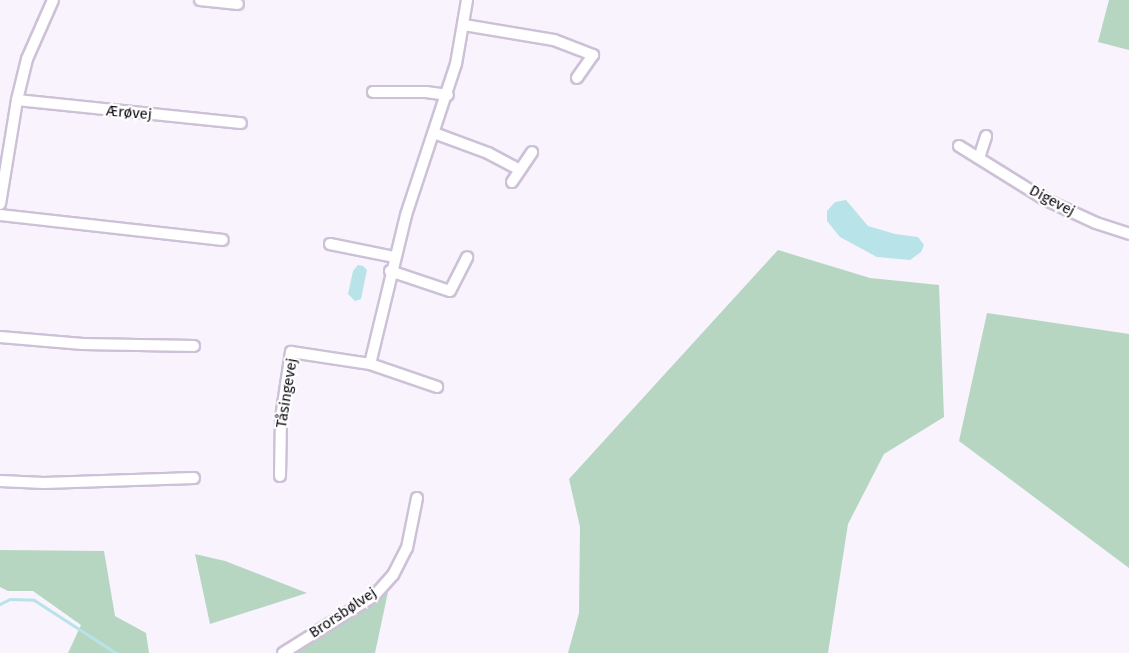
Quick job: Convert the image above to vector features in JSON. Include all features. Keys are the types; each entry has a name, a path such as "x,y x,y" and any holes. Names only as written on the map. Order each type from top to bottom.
{"street":[{"path":"0,204 5,135 27,59 53,0"},
{"path":"200,0 238,4"},
{"path":"370,364 394,257 448,95 464,25 467,0"},
{"path":"464,25 554,40 593,55 578,78"},
{"path":"373,92 426,92 448,95"},
{"name":"Ærøvej","path":"17,100 241,123"},
{"path":"434,133 488,153 520,170"},
{"path":"979,159 986,136"},
{"name":"Digevej","path":"959,147 1066,210 1129,234"},
{"path":"512,182 532,152"},
{"path":"0,215 223,240"},
{"path":"330,244 394,257"},
{"path":"390,271 450,291 467,257"},
{"path":"0,337 83,344 194,346"},
{"name":"Tåsingevej","path":"280,476 280,418 291,352 370,364 437,387"},
{"path":"0,481 44,483 194,478"},
{"name":"Brorsbølvej","path":"283,653 374,596 393,575 407,548 417,498"}],"green space":[{"path":"1109,0 1129,0 1129,50 1098,42"},
{"path":"778,250 870,278 939,285 944,417 884,454 848,524 828,653 568,653 579,613 580,527 569,479"},
{"path":"987,313 1129,334 1129,568 959,441"},
{"path":"0,550 104,551 115,616 146,633 149,653 68,653 81,625 33,591 8,591 0,587"},
{"path":"195,554 225,561 307,593 210,624"},
{"path":"388,592 375,653 295,653"}],"water":[{"path":"846,200 868,226 895,234 918,237 924,245 921,252 910,260 877,257 840,237 827,221 827,211 835,202"},
{"path":"358,265 367,270 361,299 355,301 348,294 353,271"}],"waterway":[{"path":"0,604 10,599 34,600 116,653"}]}
